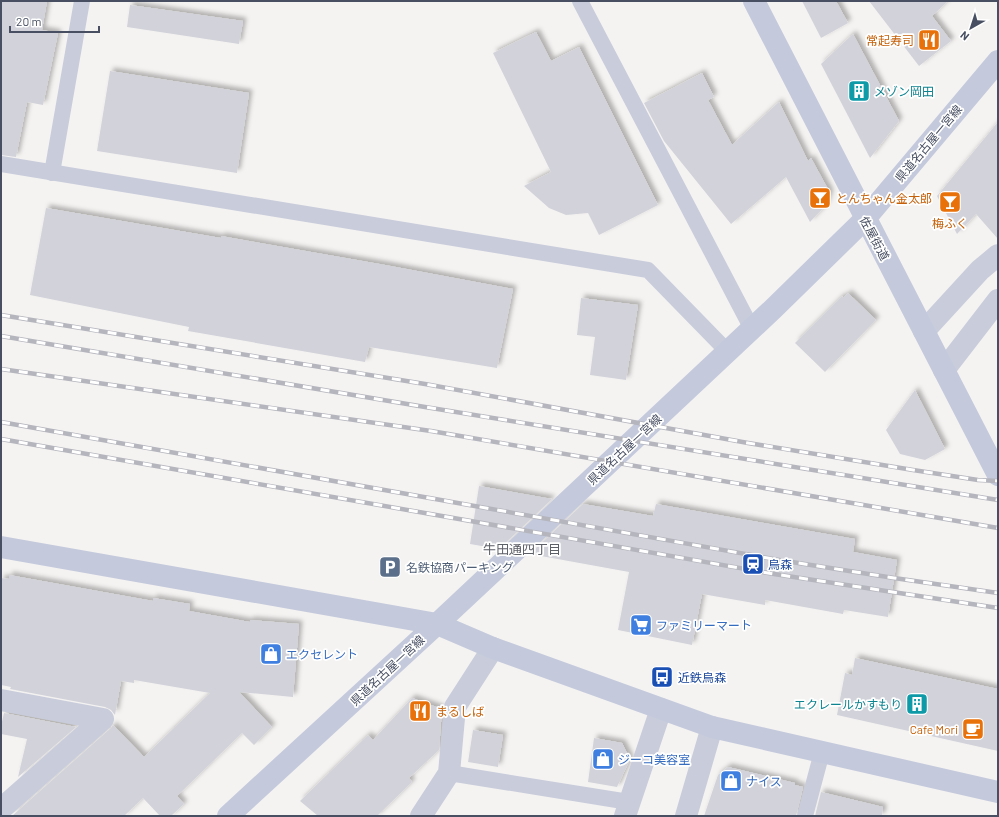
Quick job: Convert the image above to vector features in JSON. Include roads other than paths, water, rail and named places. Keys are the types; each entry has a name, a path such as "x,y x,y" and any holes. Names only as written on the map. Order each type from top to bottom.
{"street":[{"name":"佐屋街道","path":"754,1 998,475"},
{"name":"県道名古屋一宮線","path":"228,816 437,624 728,352 865,219 998,62"},
{"path":"924,331 980,270 998,255"},
{"path":"944,370 998,300"},
{"path":"1,547 437,624 493,648 712,727 998,792"},
{"path":"421,816 449,773 455,707 493,648"},
{"path":"1,700 103,719 1,809"},
{"path":"627,809 661,709"},
{"path":"686,816 712,727"}],"lane":[{"path":"52,173 82,1"},
{"path":"580,1 752,329"},
{"path":"1,164 648,270 728,352"},
{"path":"805,816 822,752"},
{"path":"449,773 627,809"}],"railway":[{"path":"1,315 425,384 748,443 978,480 998,481"},
{"path":"1,336 425,407 998,500"},
{"path":"1,369 431,431 998,528"},
{"path":"1,422 779,560 998,593"},
{"path":"1,439 774,574 998,608"}],"place":[{"name":"常起寿司","path":"929,40"},
{"name":"メゾン岡田","path":"859,91"},
{"name":"とんちゃん金太郎","path":"820,198"},
{"name":"梅ふく","path":"950,202"},
{"name":"烏森","path":"753,564"},
{"name":"名鉄協商パーキング","path":"390,567"},
{"name":"ファミリーマート","path":"641,625"},
{"name":"エクセレント","path":"271,654"},
{"name":"近鉄烏森","path":"662,677"},
{"name":"エクレールかすもり","path":"917,704"},
{"name":"まるしば","path":"420,711"},
{"name":"Cafe Mori","path":"973,729"},
{"name":"ジーコ美容室","path":"603,759"},
{"name":"ナイス","path":"731,781"}],"district":[{"name":"牛田通四丁目","path":"522,549"}]}
